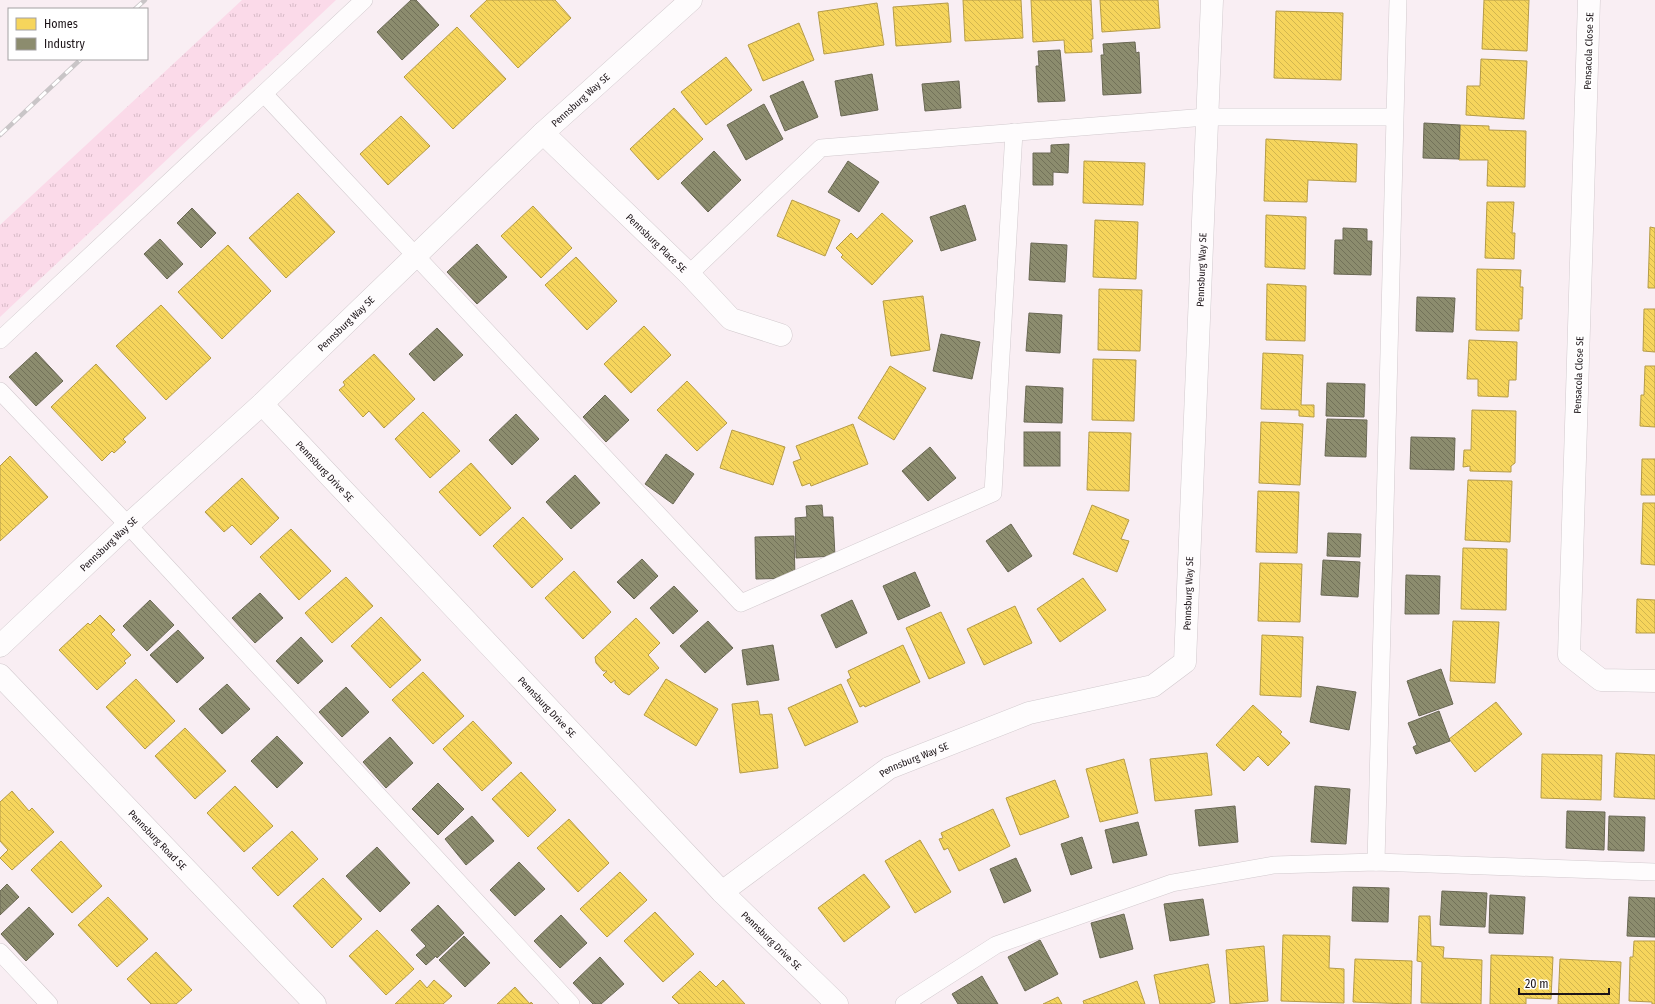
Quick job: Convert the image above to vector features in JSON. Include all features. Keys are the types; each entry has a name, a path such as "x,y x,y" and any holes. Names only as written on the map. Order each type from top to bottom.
{"street":[{"name":"Pennsburg Way SE","path":"0,646 128,525 262,404 543,133 691,0"},
{"name":"Pennsburg Way SE","path":"722,892 889,768 1029,713 1153,686 1185,662 1206,117 1212,0"},
{"name":"Pensacola Close SE","path":"1589,0 1569,656 1601,680 1655,681"},
{"name":"Pennsburg Place SE","path":"543,133 689,274 731,319 781,335"},
{"name":"Pennsburg Drive SE","path":"262,404 722,892 837,1004"},
{"name":"Pennsburg Road SE","path":"0,675 315,1004"}],"lane":[{"path":"0,340 364,0"},
{"path":"1376,862 1398,0"},
{"path":"264,94 740,603 993,493 1014,132"},
{"path":"689,274 822,148 1206,117 1394,117"},
{"path":"0,391 128,525 571,1004"},
{"path":"904,1004 996,945 1172,883 1274,865 1376,862 1655,872"},
{"path":"0,952 49,1004"}],"green space":[{"path":"242,0 336,0 0,317 0,225"}],"building: Homes":[{"path":"487,0 555,0 571,18 518,68 470,16"},
{"path":"963,0 1021,0 1023,38 965,41"},
{"path":"1031,0 1091,0 1093,39 1091,39 1092,52 1065,53 1064,40 1033,42"},
{"path":"1100,0 1158,0 1160,28 1102,32"},
{"path":"1484,0 1529,0 1527,51 1482,49"},
{"path":"877,3 884,45 824,54 818,12"},
{"path":"948,3 951,42 896,46 893,7"},
{"path":"1276,11 1343,13 1341,80 1274,78"},
{"path":"799,23 814,60 763,81 748,45"},
{"path":"457,27 506,79 453,129 404,77"},
{"path":"726,57 752,90 706,125 681,92"},
{"path":"1481,59 1527,61 1524,119 1466,115 1467,86 1480,86"},
{"path":"674,108 703,139 658,180 630,149"},
{"path":"401,116 430,146 388,185 360,154"},
{"path":"1460,125 1489,126 1489,130 1526,131 1525,187 1487,186 1488,160 1459,160"},
{"path":"1266,139 1357,144 1356,182 1308,180 1307,202 1264,201"},
{"path":"1084,161 1145,163 1143,205 1083,203"},
{"path":"298,193 335,232 286,278 249,238"},
{"path":"792,200 840,220 825,256 777,236"},
{"path":"1487,202 1514,202 1512,233 1515,233 1514,259 1485,258"},
{"path":"533,206 572,248 541,278 501,236"},
{"path":"882,213 913,241 872,285 841,257 843,255 836,248 851,233 857,239"},
{"path":"1266,215 1306,217 1305,269 1265,267"},
{"path":"1095,220 1138,222 1136,279 1093,277"},
{"path":"1650,227 1655,228 1655,288 1648,288"},
{"path":"228,245 271,291 222,339 178,292"},
{"path":"576,257 617,301 587,330 545,285"},
{"path":"1477,269 1521,270 1520,287 1523,287 1522,319 1519,319 1519,331 1476,330"},
{"path":"1267,284 1306,286 1305,341 1266,340"},
{"path":"1099,289 1142,290 1140,351 1098,350"},
{"path":"923,296 930,350 891,356 883,301"},
{"path":"161,305 211,358 166,400 116,346"},
{"path":"1644,309 1655,309 1655,352 1643,351"},
{"path":"644,326 671,355 631,393 604,364"},
{"path":"1469,340 1517,342 1516,380 1509,380 1508,397 1478,396 1478,379 1467,379"},
{"path":"1263,353 1303,355 1301,405 1314,405 1314,417 1299,416 1299,410 1261,409"},
{"path":"374,354 415,399 384,428 369,411 363,417 339,390 345,385 343,382"},
{"path":"1093,359 1136,360 1134,421 1092,420"},
{"path":"96,364 146,418 123,439 126,442 114,453 112,451 102,461 51,407"},
{"path":"890,366 926,388 894,440 858,418"},
{"path":"1645,366 1655,366 1655,427 1640,426 1641,395 1644,395"},
{"path":"687,381 727,423 697,451 657,410"},
{"path":"1472,410 1516,411 1515,463 1511,466 1511,472 1470,471 1470,466 1463,467 1464,450 1471,450"},
{"path":"423,412 460,451 430,478 395,439"},
{"path":"1261,422 1303,424 1300,485 1259,483"},
{"path":"853,424 868,464 811,486 810,483 802,486 793,462 801,459 796,446"},
{"path":"732,430 785,447 773,485 720,468"},
{"path":"1089,432 1131,433 1129,491 1087,490"},
{"path":"10,456 48,497 0,541 0,466"},
{"path":"1642,459 1655,459 1655,495 1641,495"},
{"path":"471,463 511,508 480,536 439,492"},
{"path":"242,478 279,518 251,545 232,525 224,532 205,512"},
{"path":"1468,480 1512,481 1510,542 1465,540"},
{"path":"1258,491 1299,492 1297,553 1256,552"},
{"path":"1643,503 1655,503 1655,565 1641,564"},
{"path":"1092,505 1129,520 1121,539 1129,541 1117,572 1073,554"},
{"path":"523,517 563,559 532,588 493,546"},
{"path":"291,529 331,571 299,600 260,557"},
{"path":"1463,548 1507,549 1506,610 1461,609"},
{"path":"1260,563 1302,564 1300,622 1258,621"},
{"path":"574,571 611,612 583,639 545,598"},
{"path":"346,577 373,606 332,643 305,613"},
{"path":"1083,578 1106,610 1060,642 1037,609"},
{"path":"1637,599 1655,600 1655,633 1636,633"},
{"path":"1015,606 1032,643 984,665 967,629"},
{"path":"941,612 965,663 929,679 906,628"},
{"path":"100,615 115,630 111,634 131,655 124,661 126,663 97,690 59,650 88,623 90,625"},
{"path":"381,617 421,660 390,688 351,646"},
{"path":"636,618 660,643 648,655 659,668 629,695 623,692 615,684 615,680 611,683 603,675 607,671 603,671 596,663 595,657"},
{"path":"1453,621 1499,622 1495,683 1450,681"},
{"path":"1262,635 1303,637 1301,697 1260,695"},
{"path":"903,645 920,682 865,707 864,705 860,707 847,680 851,678 848,671"},
{"path":"423,672 464,716 433,744 392,700"},
{"path":"136,679 175,721 145,749 106,707"},
{"path":"666,679 718,709 696,746 644,715"},
{"path":"841,684 858,722 805,746 788,708"},
{"path":"758,701 760,715 772,714 778,768 740,773 732,704"},
{"path":"1496,702 1522,734 1475,772 1449,739"},
{"path":"1253,705 1282,732 1280,734 1290,743 1268,766 1258,756 1244,771 1216,745"},
{"path":"473,721 512,763 482,791 443,749"},
{"path":"185,728 226,771 195,799 155,756"},
{"path":"1207,753 1212,795 1155,801 1150,759"},
{"path":"1616,753 1655,755 1655,799 1614,797"},
{"path":"1542,754 1602,755 1601,800 1541,798"},
{"path":"1124,759 1138,813 1100,822 1086,769"},
{"path":"521,772 556,810 528,837 492,799"},
{"path":"1055,780 1069,817 1020,835 1006,798"},
{"path":"235,786 273,826 244,852 207,813"},
{"path":"12,791 29,811 32,808 54,832 12,870 0,858 8,850 0,841 0,802"},
{"path":"993,809 1010,846 959,871 948,848 944,850 939,839 943,838 941,833"},
{"path":"569,819 609,863 578,892 537,848"},
{"path":"292,831 318,859 278,896 252,868"},
{"path":"920,840 951,892 915,913 885,861"},
{"path":"61,841 102,886 72,913 31,870"},
{"path":"620,872 647,900 607,937 580,909"},
{"path":"864,874 890,907 844,942 818,908"},
{"path":"323,878 362,919 332,948 293,906"},
{"path":"108,897 148,939 117,967 78,925"},
{"path":"655,912 694,954 663,982 624,941"},
{"path":"1419,916 1430,916 1431,946 1444,947 1443,958 1482,960 1481,1004 1421,1003 1422,962 1417,961"},
{"path":"377,930 414,969 386,995 349,956"},
{"path":"1283,935 1330,936 1329,968 1344,969 1344,1003 1281,1001"},
{"path":"1634,941 1655,941 1655,1004 1652,1004 1652,1002 1629,1001 1630,957 1633,957"},
{"path":"1264,946 1268,1001 1230,1004 1226,950"},
{"path":"156,952 192,990 176,1004 151,1004 127,979"},
{"path":"1491,955 1553,957 1551,999 1526,998 1526,1004 1490,1004"},
{"path":"1355,959 1412,961 1411,1004 1353,1002"},
{"path":"1560,959 1621,962 1619,1004 1558,1004"},
{"path":"1208,964 1215,1002 1207,1004 1160,1004 1154,975"},
{"path":"700,971 716,987 723,980 745,1004 679,1004 672,997"},
{"path":"420,980 427,988 434,980 452,996 443,1004 395,1004"},
{"path":"1137,981 1145,1004 1084,1004 1083,1001"},
{"path":"515,987 530,1004 497,1004"},
{"path":"1058,997 1062,1004 1043,1004"}],"building: Industry":[{"path":"411,0 416,0 439,25 402,60 377,32"},
{"path":"1135,42 1136,53 1139,52 1141,93 1103,95 1101,55 1104,55 1103,44"},
{"path":"1060,50 1065,101 1038,102 1036,66 1039,66 1038,51"},
{"path":"872,74 878,110 841,116 835,81"},
{"path":"803,81 818,117 785,131 770,96"},
{"path":"959,81 961,108 925,111 922,84"},
{"path":"764,104 783,139 746,160 727,125"},
{"path":"1424,123 1460,125 1459,159 1423,158"},
{"path":"1069,144 1068,173 1053,172 1053,185 1033,185 1033,153 1051,153 1051,145"},
{"path":"714,151 741,180 708,212 681,183"},
{"path":"848,161 879,182 859,212 828,192"},
{"path":"965,205 976,240 941,251 930,217"},
{"path":"192,208 216,233 201,248 177,223"},
{"path":"1343,228 1367,229 1367,241 1372,241 1371,275 1334,274 1335,240 1343,240"},
{"path":"160,239 183,264 167,279 144,254"},
{"path":"1031,243 1067,245 1065,282 1029,280"},
{"path":"477,244 507,277 477,304 447,272"},
{"path":"1417,297 1455,298 1453,332 1416,331"},
{"path":"1029,313 1062,315 1060,353 1026,351"},
{"path":"437,328 463,355 434,381 409,354"},
{"path":"941,334 980,342 972,379 933,371"},
{"path":"36,352 63,381 36,406 9,377"},
{"path":"1327,383 1365,384 1364,417 1326,416"},
{"path":"1026,386 1063,388 1062,423 1024,422"},
{"path":"605,395 629,420 606,442 583,417"},
{"path":"516,414 539,439 512,465 489,440"},
{"path":"1327,419 1367,420 1366,457 1325,456"},
{"path":"1024,432 1060,432 1060,466 1024,466"},
{"path":"1411,437 1455,438 1454,470 1410,469"},
{"path":"930,447 956,478 928,501 902,471"},
{"path":"666,454 694,474 673,504 645,484"},
{"path":"575,475 600,503 571,529 546,502"},
{"path":"822,505 823,517 833,517 835,556 796,558 795,518 807,517 806,506"},
{"path":"1011,524 1032,556 1008,572 986,541"},
{"path":"1328,533 1361,534 1360,557 1327,556"},
{"path":"794,536 795,578 756,579 755,537"},
{"path":"642,559 658,576 634,599 617,582"},
{"path":"1323,560 1360,562 1358,597 1321,595"},
{"path":"915,572 930,606 898,620 883,586"},
{"path":"1406,575 1440,576 1439,614 1405,614"},
{"path":"674,586 698,611 673,634 650,608"},
{"path":"260,593 283,618 255,643 232,618"},
{"path":"150,600 174,625 147,651 123,626"},
{"path":"852,600 867,633 836,648 821,615"},
{"path":"708,621 733,648 705,673 680,646"},
{"path":"178,630 204,658 177,683 150,655"},
{"path":"301,637 323,661 298,684 276,661"},
{"path":"773,645 779,680 747,685 742,650"},
{"path":"1441,669 1453,704 1419,716 1407,681"},
{"path":"227,684 250,709 222,734 199,709"},
{"path":"1317,686 1356,692 1349,730 1310,722"},
{"path":"346,687 369,712 342,737 319,712"},
{"path":"1439,711 1450,741 1416,754 1413,747 1417,745 1408,723"},
{"path":"277,736 303,763 277,788 251,761"},
{"path":"390,737 413,763 386,788 363,762"},
{"path":"438,783 464,809 438,835 412,809"},
{"path":"1315,786 1350,789 1346,844 1311,842"},
{"path":"1235,806 1238,842 1199,846 1195,810"},
{"path":"1567,811 1605,812 1604,850 1566,848"},
{"path":"472,816 494,841 466,865 445,839"},
{"path":"1609,816 1645,817 1644,851 1608,850"},
{"path":"1138,822 1147,855 1113,863 1105,830"},
{"path":"1082,837 1092,868 1071,875 1061,844"},
{"path":"377,847 410,883 380,912 346,876"},
{"path":"1016,858 1031,891 1004,903 990,869"},
{"path":"519,862 545,889 515,916 490,890"},
{"path":"7,884 19,897 0,915 0,891"},
{"path":"1353,887 1389,888 1388,922 1352,921"},
{"path":"1442,891 1487,893 1485,927 1440,925"},
{"path":"1490,895 1525,897 1523,934 1489,933"},
{"path":"1629,897 1655,898 1655,937 1627,936"},
{"path":"1203,899 1209,935 1170,941 1164,904"},
{"path":"438,905 464,933 437,958 436,956 426,965 416,955 426,946 411,930"},
{"path":"29,907 54,934 26,961 1,934"},
{"path":"1124,914 1133,949 1100,958 1091,923"},
{"path":"561,915 587,943 560,968 534,941"},
{"path":"464,936 490,963 465,987 439,960"},
{"path":"1040,940 1058,974 1025,991 1008,957"},
{"path":"600,957 624,984 601,1004 593,1004 573,983"},
{"path":"982,976 998,1004 958,1004 952,994"}],"railway":[{"path":"136,8 145,0"},
{"path":"0,135 80,60"}]}
